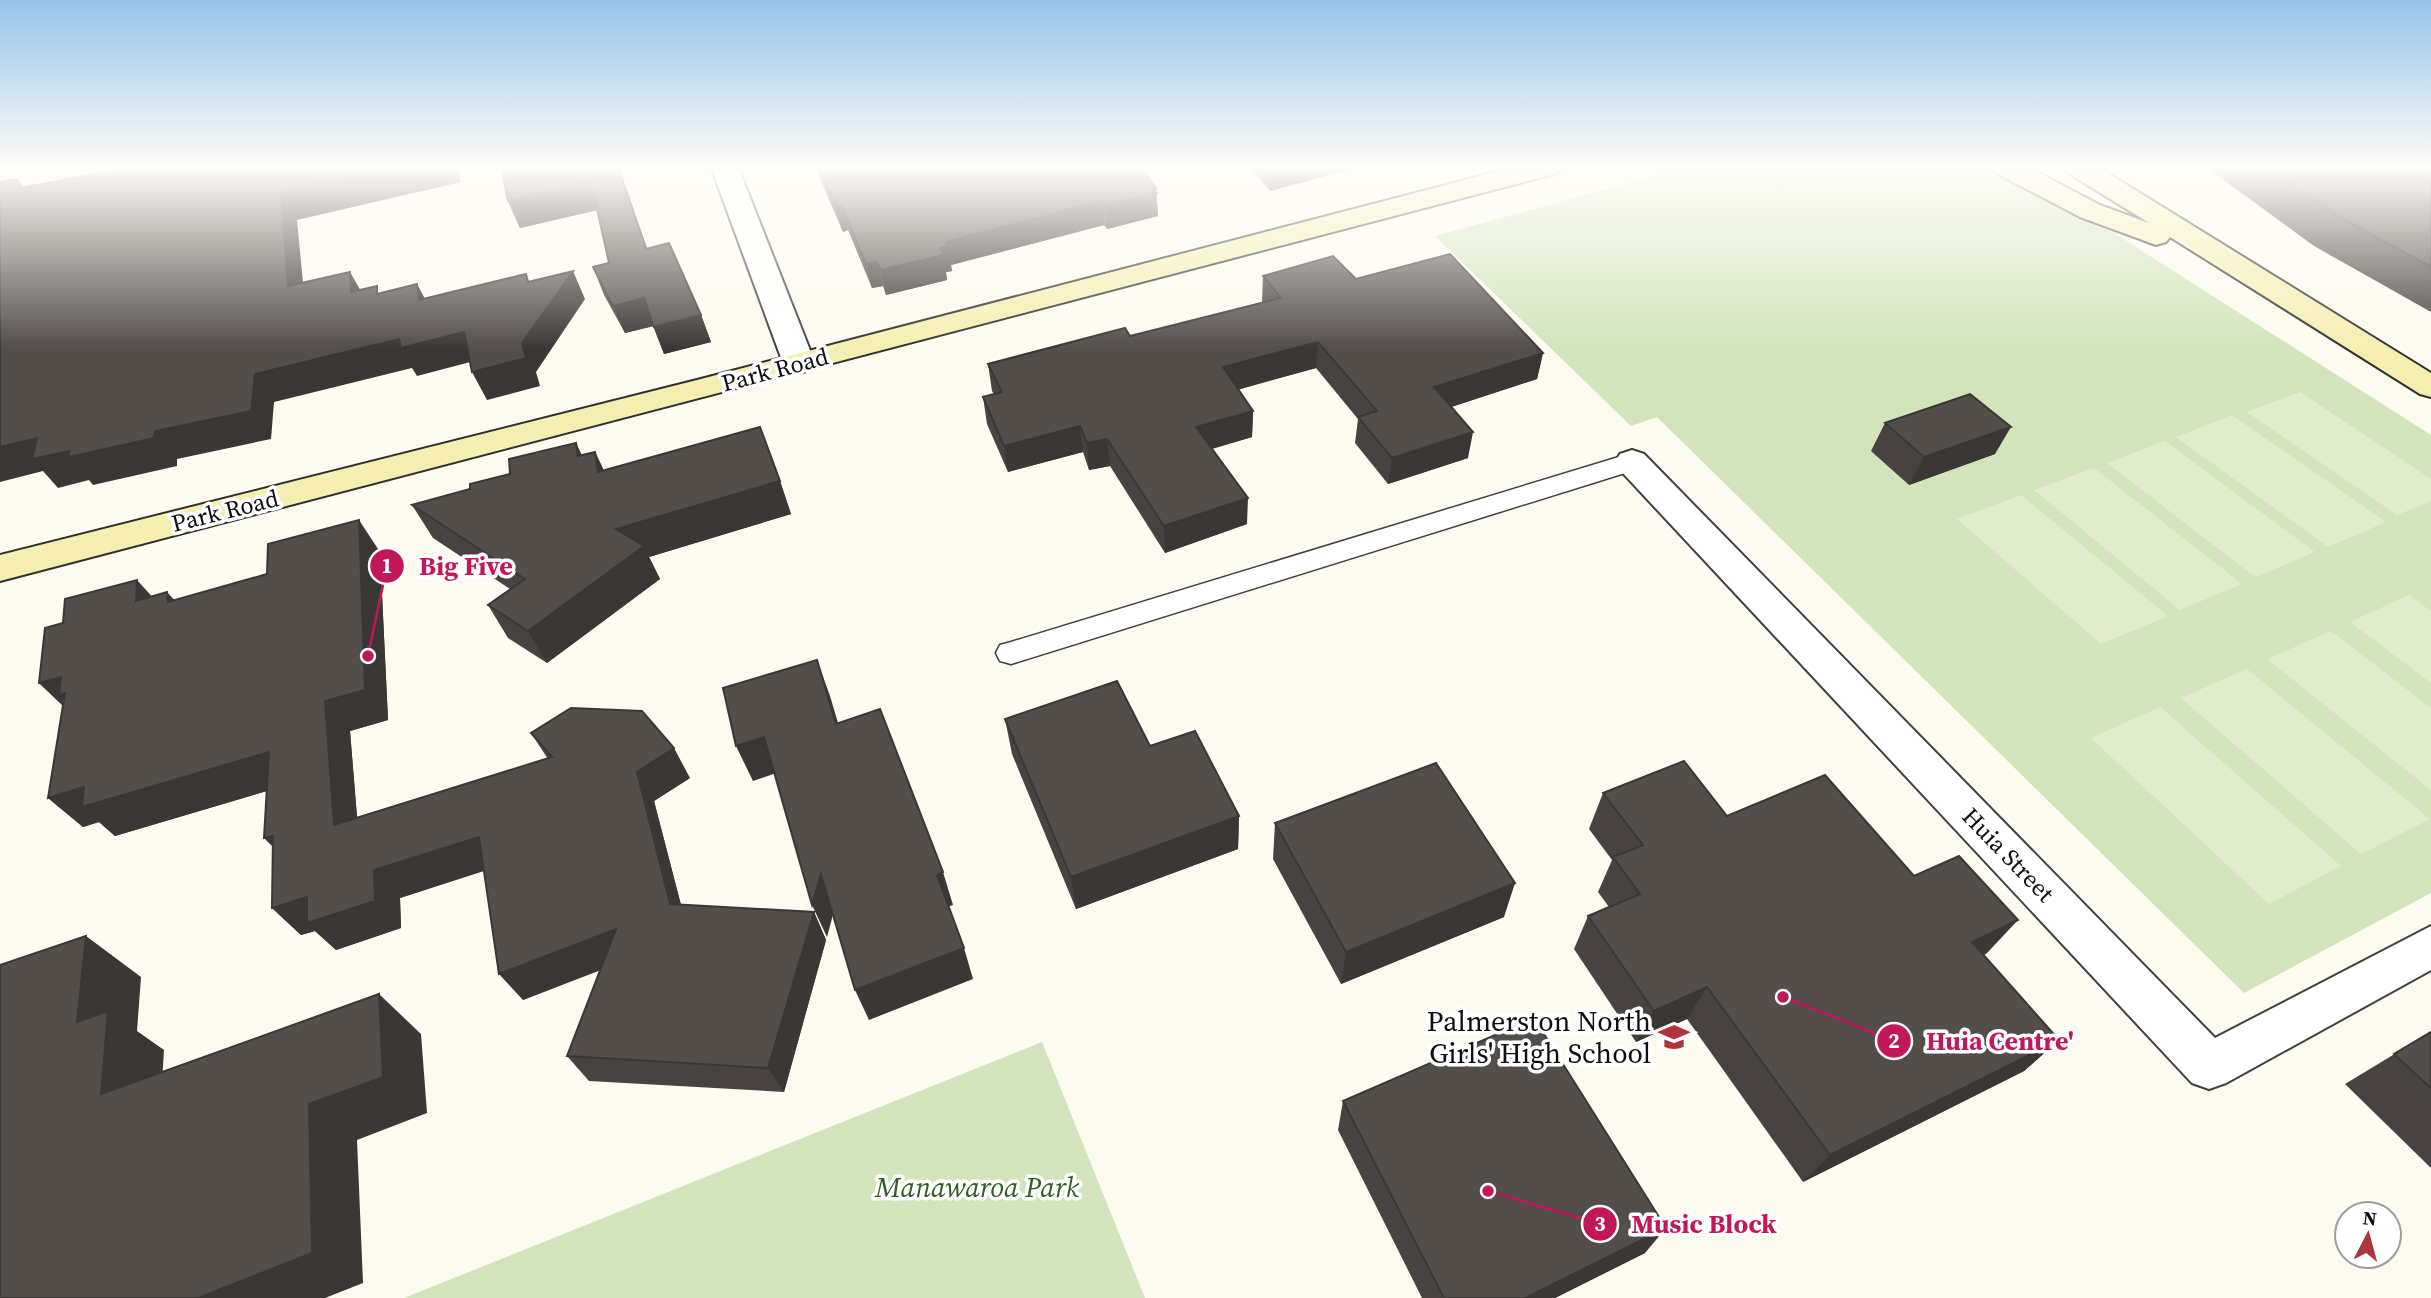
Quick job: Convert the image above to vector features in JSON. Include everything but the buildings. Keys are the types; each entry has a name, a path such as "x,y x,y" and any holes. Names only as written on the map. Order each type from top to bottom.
{"main road":[{"name":"Park Road","path":"0,568 1317,228"},
{"path":"2134,228 2238,267"},
{"path":"2175,228 2431,387"}],"street":[{"path":"747,228 799,363"},
{"name":"Huia Street","path":"1632,462 2209,1066 2431,947"}],"lane":[{"path":"1011,653 1632,462"}],"green space":[{"path":"1466,228 2103,228 2431,435 2431,893 2244,993 1657,417 1631,426 1435,236"},
{"path":"2300,392 2431,479 2431,501 2397,515 2247,412"},
{"path":"2232,415 2386,522 2328,547 2176,437"},
{"path":"2165,441 2315,552 2255,577 2107,463"},
{"path":"2094,468 2242,584 2180,610 2034,490"},
{"path":"2021,495 2168,616 2101,644 1957,519"},
{"path":"2409,595 2431,611 2431,683 2350,622"},
{"path":"2331,631 2431,708 2431,790 2267,659"},
{"path":"2247,669 2430,819 2361,854 2181,698"},
{"path":"2160,707 2341,866 2269,904 2091,738"},
{"name":"Manawaroa Park","path":"1042,1042 1145,1298 404,1298"}],"place":[{"name":"Big Five","path":"368,656"},
{"name":"Huia Centre'","path":"1783,997"},
{"name":"Palmerston North Girls' High School","path":"1674,1037"},
{"name":"Music Block","path":"1488,1191"}]}
